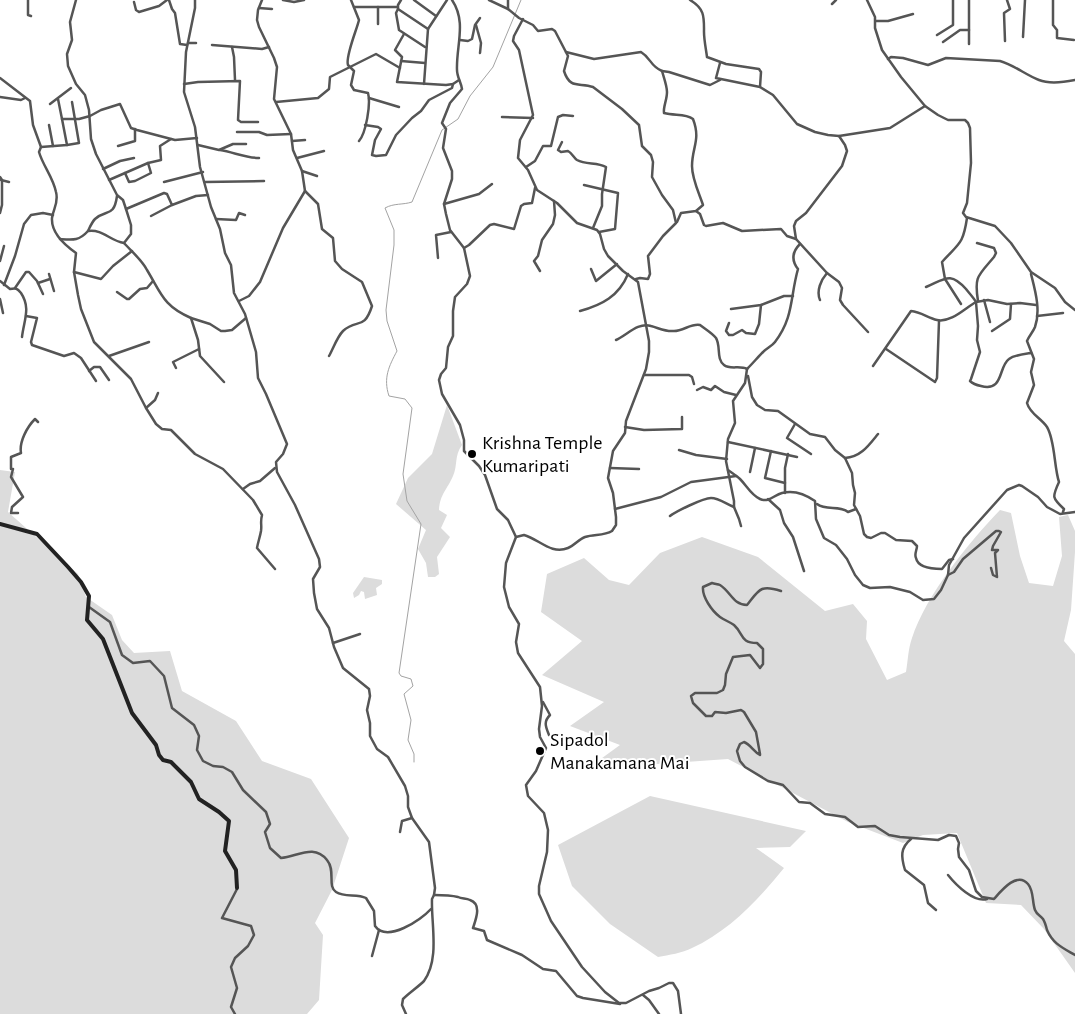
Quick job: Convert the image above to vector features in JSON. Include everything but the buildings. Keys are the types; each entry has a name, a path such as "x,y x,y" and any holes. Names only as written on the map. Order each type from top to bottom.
{"main road":[{"path":"0,524 37,534 80,582 89,596 87,620 103,639 132,713 156,745 159,755 163,760 172,762 192,782 199,799 219,812 228,821 225,851 236,870 237,888"}],"street":[{"path":"28,0 28,15 32,16"},
{"path":"76,0 70,22 72,40 67,60 76,84 85,95 90,116 91,139 109,180 122,200 131,225 131,234 124,243"},
{"path":"134,2 136,10 139,12 158,6 168,0 175,13 180,44 196,43"},
{"path":"195,0 196,8 187,44 184,92 193,120 199,159 208,195 230,265 234,294 246,318 257,357 258,378 287,444 283,454 276,462 275,468 296,505 319,559 320,567 314,576 314,593 317,609 329,628 343,668 369,689 370,696 367,710 370,736 377,749 388,757 402,778 412,818 429,842 434,895 432,899 434,942 430,967 423,981 403,999 402,1006 406,1014"},
{"path":"238,302 249,296 260,282 283,228 304,191 302,171 293,150 291,134 274,95 277,67 258,24 259,8 262,0"},
{"path":"283,0 294,2 304,0"},
{"path":"351,0 360,20 348,57 350,67 354,71 351,87 354,90 366,92 369,98 362,138 359,141"},
{"path":"401,0 396,13 398,27 404,34 425,47"},
{"path":"414,0 436,16"},
{"path":"424,84 425,47 428,29 447,0"},
{"path":"452,0 458,12 460,29 456,69 462,89 450,103 442,121 444,127 443,148 452,171 452,178 444,204 451,232 464,248 470,276 467,284 455,297 453,336 448,347 446,368 439,377 439,383 442,394 460,424 464,440 464,451 485,475 497,509 508,520 516,537 504,571 505,591 510,607 519,624 516,642 518,653 538,683 542,701 550,715 545,723 549,735"},
{"path":"489,0 508,9 533,25 538,31 552,29 555,31 568,56 564,71 570,82 575,85 588,85 593,88 639,124 642,146 652,155 652,177 673,210 676,223"},
{"path":"508,0 508,9"},
{"path":"690,0 696,4 705,20 704,31 708,57 720,62 759,70 761,72 760,87"},
{"path":"832,4 836,0"},
{"path":"867,0 876,21 876,33 888,59 925,106 948,120 965,120 970,128 972,163 967,204 963,213 967,218 995,226 1011,243 1031,272 1036,293 1037,316 1035,327 1027,341 1034,359 1031,372 1034,386 1027,403 1028,409 1047,428 1056,460 1055,468 1059,482 1054,492 1054,497 1056,502 1064,509 1063,513"},
{"path":"937,35 953,25 953,0"},
{"path":"969,0 969,44"},
{"path":"1005,41 1004,13 1010,8 1007,0"},
{"path":"1023,36 1025,0"},
{"path":"1053,0 1053,25 1057,30 1057,38 1074,40"},
{"path":"354,7 398,8 428,29"},
{"path":"378,7 378,24"},
{"path":"259,8 272,9"},
{"path":"876,21 888,21 913,14"},
{"path":"460,40 468,41 472,39 476,23 480,18"},
{"path":"516,537 524,535 549,548 567,548 584,537 612,531 616,521 612,490 608,478 613,451 617,442 624,435 627,417 644,375 649,352 640,287 636,279 616,264 606,252 598,232 593,228 577,223 554,201 535,188 526,167 518,158 522,134 533,118 529,89 518,48 513,41 521,19"},
{"path":"476,23 481,44 480,53"},
{"path":"943,42 960,30 969,30"},
{"path":"404,34 395,50 401,55 397,82 446,85 453,84 459,80"},
{"path":"212,45 262,49 269,47"},
{"path":"232,47 235,80"},
{"path":"566,52 594,60 641,52 646,55 654,68 662,72 669,72 710,85 720,80"},
{"path":"276,102 318,98 329,89 330,77 376,54 400,68"},
{"path":"888,59 902,58 924,64 946,58 1000,61 1008,63 1039,81 1075,80"},
{"path":"401,61 425,63"},
{"path":"720,62 716,78 760,87 773,95 784,111 797,124 815,132 839,136 890,128 925,106"},
{"path":"636,279 648,278 650,274 648,256 663,236 676,223 681,213 696,211 703,205 693,176 692,165 697,138 696,126 693,119 688,115 664,113 668,90 662,72"},
{"path":"0,78 30,101 33,126 41,147 39,152 58,200 52,224 64,245 76,253 74,272 81,309 90,335 94,342 131,379 156,424 170,430 195,454 224,468 253,500 262,515 257,548 275,569"},
{"path":"184,84 235,80 240,82 238,120 241,122 258,122"},
{"path":"365,125 381,129 372,155 386,155 396,136 412,118 419,114 429,100 452,88 453,84"},
{"path":"50,104 71,88"},
{"path":"0,97 21,100 25,98"},
{"path":"369,98 399,107"},
{"path":"58,99 67,145"},
{"path":"41,147 79,143 72,102"},
{"path":"62,119 90,116 120,104 131,128 171,139 197,138"},
{"path":"526,167 535,161 543,146 551,146 558,116 573,116"},
{"path":"502,117 533,118"},
{"path":"49,125 53,146"},
{"path":"118,146 135,141 135,129"},
{"path":"238,132 259,132 267,135 291,134"},
{"path":"839,136 847,151 842,166 806,213 796,221 794,226 796,239 827,273 839,282 842,287 840,300 868,332"},
{"path":"109,180 148,163 161,160 160,146 171,139"},
{"path":"292,141 305,140"},
{"path":"562,142 558,150 561,152 568,150 576,159 606,167 602,188 602,206 593,228"},
{"path":"218,150 233,144 246,144"},
{"path":"198,145 259,158"},
{"path":"297,158 324,151"},
{"path":"104,169 120,161 134,158"},
{"path":"125,173 129,182 135,181 151,173 148,163"},
{"path":"302,171 317,176"},
{"path":"164,182 203,172"},
{"path":"0,213 2,205 1,179 9,182"},
{"path":"205,182 264,181"},
{"path":"444,204 479,194 492,184"},
{"path":"584,185 617,192 618,195 614,229 598,232"},
{"path":"464,248 490,225 494,224 514,229 521,206 532,203 535,188"},
{"path":"304,191 318,204 322,228 333,238 335,261 342,269 362,282 372,306 368,318 342,332 329,356"},
{"path":"126,209 166,193 172,205"},
{"path":"60,240 82,238 96,218 113,209 117,195"},
{"path":"151,216 172,205 196,196 208,195"},
{"path":"540,271 534,261 538,256 542,240 553,224 555,214 554,201"},
{"path":"696,211 700,214 706,226 723,223 742,231 781,229 787,236 796,239"},
{"path":"4,285 24,224 31,215 43,213 53,215"},
{"path":"216,219 236,220 239,213 245,215"},
{"path":"961,304 945,279 942,262 964,236 967,218"},
{"path":"88,231 102,232 113,240 124,243 149,271 160,294 173,309 191,318 210,324 221,331 232,330 246,318"},
{"path":"438,258 436,235 451,232"},
{"path":"977,242 996,250 994,257 975,284 977,340 980,352 970,382 986,387 995,384 1009,359 1031,352"},
{"path":"800,244 794,251 793,256 794,264 798,269 794,280 792,304 785,328 773,345 747,369 752,397 757,405 765,410 778,411 810,434 825,437 835,450 845,458 852,473 856,510 860,516 864,534 867,537 871,538 885,533 896,540 912,541 917,546 916,558 919,564 925,567 942,569 949,560 953,559"},
{"path":"0,260 4,246"},
{"path":"74,272 100,279 132,251"},
{"path":"591,269 596,281 616,264"},
{"path":"15,288 27,272 31,273 38,283 42,294"},
{"path":"1031,272 1055,288 1065,302 1075,310"},
{"path":"820,300 818,296 822,278 827,273"},
{"path":"49,274 54,291"},
{"path":"580,311 598,306 615,294 624,283 628,274"},
{"path":"926,287 952,278 958,280 977,302"},
{"path":"38,283 50,279"},
{"path":"0,281 10,289 15,288 18,290 25,299 27,305 22,337"},
{"path":"117,292 129,299 140,289 147,288 153,281"},
{"path":"731,309 761,305 784,296 793,296"},
{"path":"0,299 3,313"},
{"path":"873,366 911,311 926,314 939,320 954,318 964,308 984,300 1036,305"},
{"path":"984,300 990,322"},
{"path":"992,331 1010,319 1010,304"},
{"path":"729,323 726,330 729,335 742,330 746,333 755,334 759,324 761,305"},
{"path":"1037,316 1063,313"},
{"path":"26,316 37,318 31,342 32,345 64,356 74,354 81,358 96,381"},
{"path":"191,318 198,340 200,356 224,382"},
{"path":"886,348 935,382 937,378 939,320"},
{"path":"616,340 627,335 635,328 645,325 664,331 675,331 686,329 695,324 700,325 716,339 720,361 723,364 728,367 744,367 747,369"},
{"path":"109,356 149,342"},
{"path":"176,368 173,362 199,349"},
{"path":"89,371 94,367 100,367 109,380"},
{"path":"741,526 734,507 727,459 728,442 735,423 732,404 736,395 742,389 747,374"},
{"path":"644,375 689,375 692,377 694,384"},
{"path":"698,390 703,387 710,390 714,386 724,392 736,395"},
{"path":"146,408 155,400 158,393"},
{"path":"625,427 644,430 682,429 682,417"},
{"path":"18,513 11,513 12,507 23,497 11,477 13,469 11,469 10,457 21,453 20,447 28,426 35,420 38,422"},
{"path":"795,424 787,438 811,454"},
{"path":"845,458 860,454 878,434"},
{"path":"728,442 796,457"},
{"path":"750,472 755,448"},
{"path":"679,450 696,455 727,459"},
{"path":"771,451 765,478 785,483"},
{"path":"785,493 788,454"},
{"path":"242,489 260,481 275,468"},
{"path":"610,468 639,469"},
{"path":"728,470 754,495 761,499 768,499 792,492 808,496 822,507 844,509 847,512 856,510"},
{"path":"615,509 661,497 691,482 736,476"},
{"path":"816,503 816,520 824,538 836,545 848,559 855,575 863,585 870,588 890,586 910,592 923,600 934,599 941,590 948,575 949,565 964,538 1007,490 1022,486 1038,497 1047,507 1060,514 1075,512"},
{"path":"670,516 698,501 711,498 734,507"},
{"path":"768,499 780,510 784,523 793,537 804,571"},
{"path":"948,575 954,572 963,559 999,530 1001,532 992,550 998,550 995,553 997,577 993,575 992,568"},
{"path":"781,591 769,587 758,590 747,606 733,600 721,585 712,583 703,587 706,599 719,617 735,626 740,636 750,643 758,643 763,648 764,655 763,664 760,668 750,655 733,657 726,674 723,690 717,694 695,693 691,696 693,703 706,716 712,716 715,712 726,713 741,710 744,712 756,732 760,755 744,742 740,744 737,751 740,761 745,767 768,781 783,785 799,802 810,803 825,814 845,817 858,827 875,826 889,835 938,840 949,835 956,836 959,843 959,857 969,870 976,891 982,897 994,900 1004,887 1018,880 1023,880 1031,890 1035,911 1043,919 1053,940 1059,947 1075,955"},
{"path":"89,606 110,622 122,655 133,663 150,662 164,676 172,708 194,725 199,736 198,750 203,761 232,772 243,790 266,812 270,824 265,832 270,848 281,858 292,857 306,851 322,855 331,867 332,888 336,892 345,895 359,895 366,898 372,905 374,926 379,930 393,932 399,930 413,923 432,909"},
{"path":"333,643 360,634"},
{"path":"542,701 539,729 546,751 536,771 526,785 528,796 545,816 548,830 547,852 539,894 551,921 582,967 611,998 622,1004"},
{"path":"400,832 402,821 412,818"},
{"path":"912,838 904,844 905,870 924,885 928,903 936,910"},
{"path":"948,875 971,898 983,900 988,898"},
{"path":"235,1014 231,1007 237,988 231,967 235,958 248,946 254,935 251,926 222,918 223,912 232,900 237,888"},
{"path":"434,895 454,896 475,902 477,918 472,928 484,931 487,940 492,944 522,955 543,969 556,971 577,996 622,1004 669,983 673,983 678,991 681,1014"},
{"path":"372,956 379,930"},
{"path":"642,995 645,995 659,1014"}],"shaded area":[{"path":"447,405 462,445 458,453 453,476 442,496 439,510 447,515 441,528 450,537 437,557 439,574 435,577 428,577 426,563 418,549 426,530 396,504 408,478 432,454"},
{"path":"0,470 15,472 8,512 78,574 86,597 112,615 122,640 134,653 170,651 182,691 236,721 262,761 311,779 349,838 332,890 315,923 323,935 319,1000 307,1014 0,1014"},
{"path":"1000,510 1011,513 1020,556 1029,583 1053,586 1062,556 1059,517 1068,515 1075,531 1071,610 1064,641 1075,654 1075,973 1044,929 1021,905 986,903 957,833 923,835 903,843 848,822 728,759 587,769 620,745 570,726 604,702 542,675 582,641 541,612 547,574 584,558 609,580 629,585 660,553 702,537 758,557 825,611 853,604 867,621 866,639 887,680 906,672 911,642 927,604 962,553"},
{"path":"364,577 382,580 382,584 376,588 377,595 365,599 364,592 361,591 354,598 353,593"},
{"path":"650,796 806,831 790,847 756,848 784,868 764,892 731,924 692,948 680,953 658,957 610,924 572,886 558,845"}],"waterway":[{"path":"414,762 414,754 408,740 411,720 404,694 413,686 411,679 401,676 399,673 421,524 407,501 403,474 412,408 405,399 389,396 387,390 389,367 397,351 387,321 386,310 394,230 385,208 412,202 442,130 458,119 470,96 493,67 521,0"}],"place":[{"name":"Krishna Temple Kumaripati","path":"472,454"},
{"name":"Sipadol Manakamana Mai","path":"540,751"}]}
